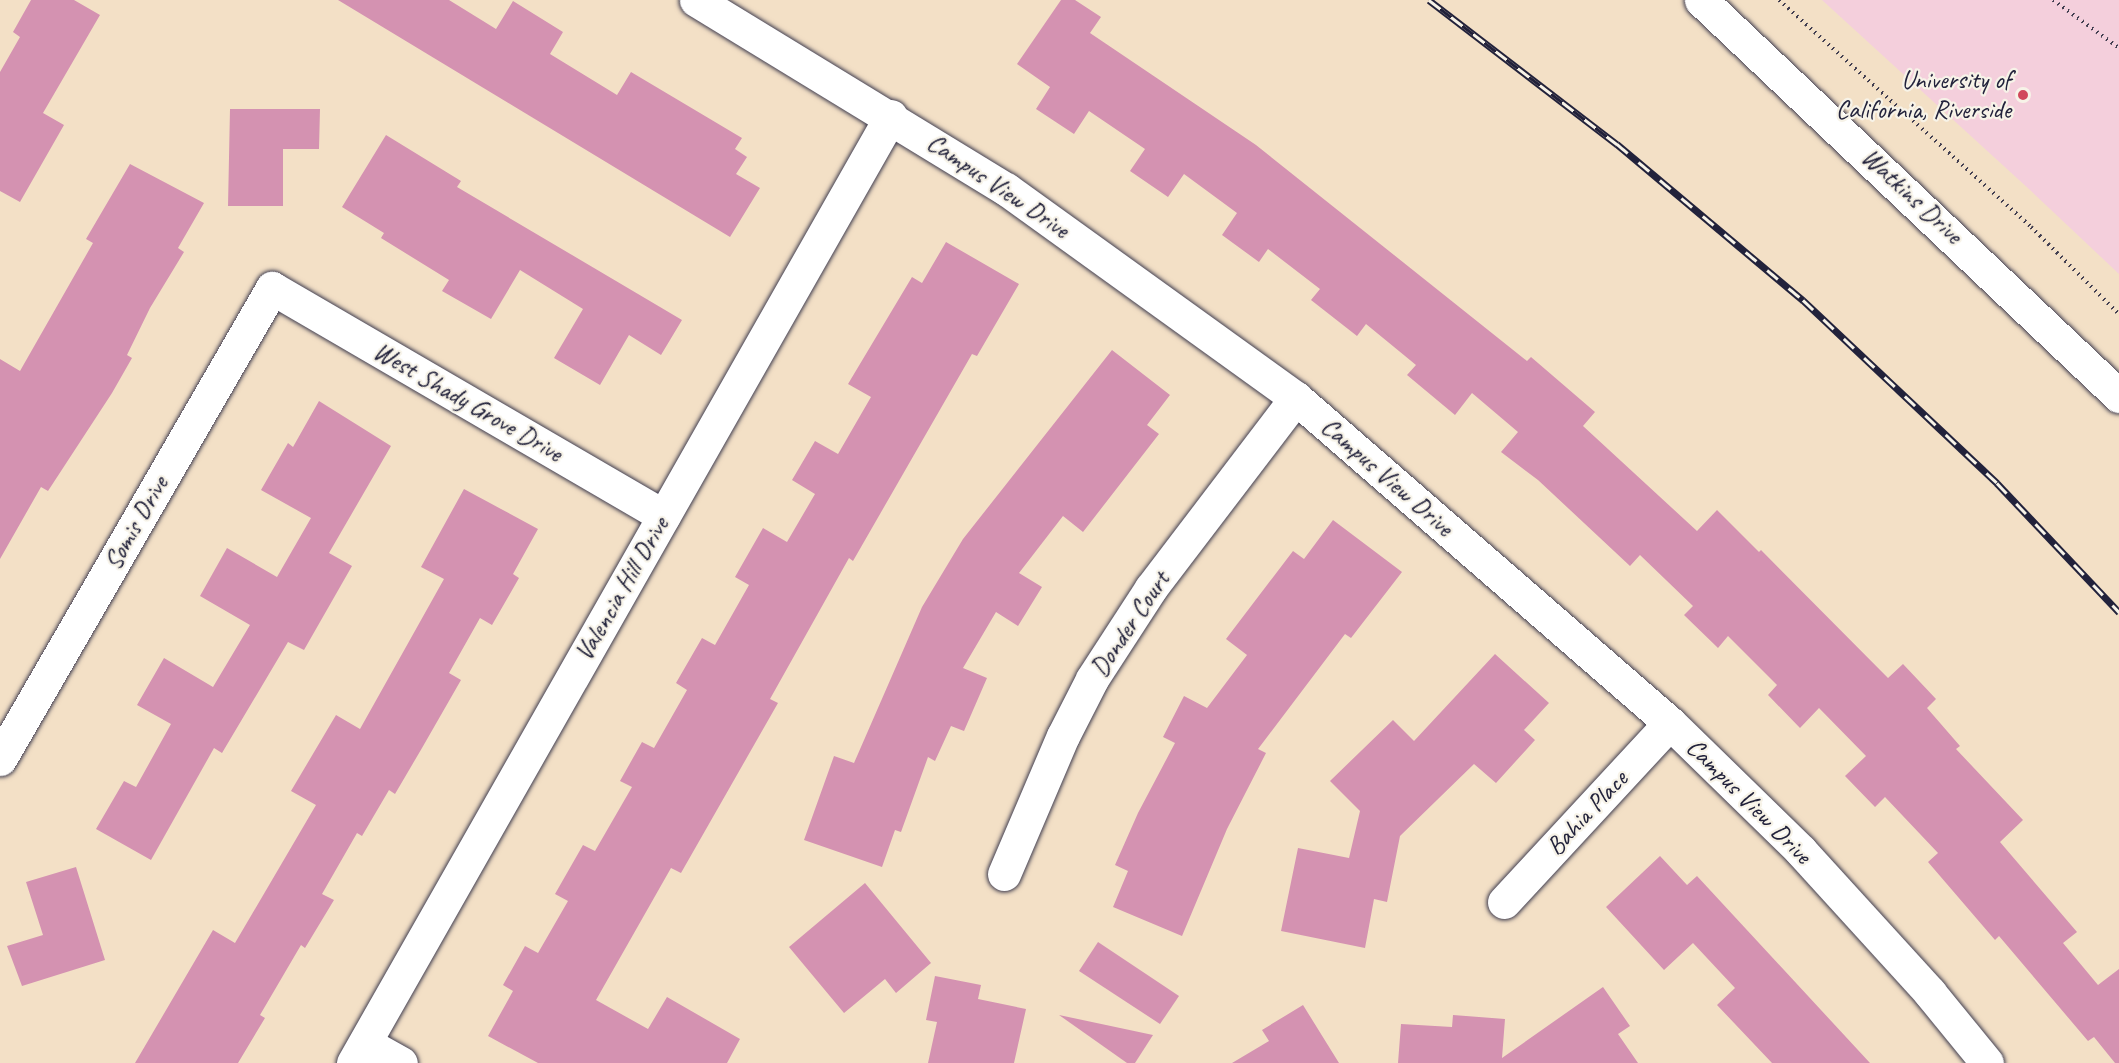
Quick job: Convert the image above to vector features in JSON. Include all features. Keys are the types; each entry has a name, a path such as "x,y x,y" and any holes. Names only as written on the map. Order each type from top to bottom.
{"street":[{"name":"Campus View Drive","path":"696,0 891,116 1122,269 1296,398 1670,723 1801,851 1930,993 1987,1063"},
{"name":"Watkins Drive","path":"1701,0 1905,189 2119,396"},
{"name":"Valencia Hill Drive","path":"359,1053 891,116"},
{"name":"West Shady Grove Drive","path":"272,288 664,516"},
{"name":"Somis Drive","path":"0,759 272,288"},
{"name":"Donder Court","path":"1004,874 1063,736 1092,679 1151,588 1296,398"},
{"name":"Bahia Place","path":"1504,902 1670,723"},
{"path":"359,1053 401,1063"}],"path":[{"path":"1779,0 2031,227 2119,314"},
{"path":"2053,0 2119,48"}],"shaded area":[{"name":"University of California, Riverside","path":"1822,0 2119,0 2119,274 2030,190"}],"building":[{"path":"31,0 74,0 100,15 43,113 64,125 20,202 0,191 0,72 20,37 13,32"},
{"path":"338,0 449,0 496,29 513,1 563,32 550,54 617,95 631,72 742,138 735,149 747,157 736,174 760,188 730,237"},
{"path":"1061,0 1075,0 1101,17 1090,33 1256,145 1527,361 1531,357 1595,412 1583,426 1697,531 1717,510 1759,552 1761,550 1888,678 1903,664 1936,699 1927,708 1960,746 1956,749 2023,820 2000,842 2077,932 2063,943 2098,985 2119,969 2119,1063 2115,1063 2094,1037 2088,1041 1999,936 1995,940 1928,862 1938,853 1885,797 1875,807 1845,776 1866,756 1819,708 1800,728 1768,695 1777,685 1728,636 1718,648 1684,615 1693,606 1640,555 1630,566 1538,480 1501,452 1518,432 1472,393 1455,415 1407,375 1416,365 1366,324 1357,336 1311,300 1320,289 1268,249 1259,262 1222,235 1237,213 1184,174 1168,197 1130,171 1145,149 1089,111 1074,134 1036,109 1050,87 1017,64"},
{"path":"230,109 320,109 319,149 283,149 283,206 228,206"},
{"path":"386,135 461,181 457,187 682,320 661,355 629,335 600,385 554,358 583,309 520,270 491,319 442,291 449,280 381,238 384,233 342,207"},
{"path":"130,164 204,203 178,248 184,252 150,308 127,355 132,358 112,393 48,491 41,487 0,559 0,359 20,371 93,243 86,239"},
{"path":"946,242 1019,284 977,356 972,354 853,561 849,558 770,699 778,703 681,873 671,868 596,1000 648,1029 667,997 740,1039 727,1063 538,1063 488,1036 513,991 503,985 525,946 538,953 568,901 555,894 583,845 595,851 632,787 620,781 642,742 654,748 687,690 676,683 702,638 715,645 749,585 735,577 763,528 787,542 815,494 792,480 815,441 838,454 871,397 848,384 912,277 922,283"},
{"path":"1112,350 1170,395 1147,425 1159,434 1083,532 1063,516 1019,573 1042,587 1018,626 996,612 963,668 987,678 964,731 951,726 935,761 928,757 901,832 895,830 882,867 804,840 834,756 854,763 922,607 963,539"},
{"path":"319,401 391,446 329,553 352,566 304,650 288,642 222,753 214,748 151,860 96,829 124,781 136,787 171,724 137,705 164,658 213,687 250,625 200,596 227,548 277,577 311,518 261,490 288,443 293,447"},
{"path":"464,489 538,529 513,574 519,578 492,625 480,618 449,673 461,680 395,794 389,790 362,836 357,833 322,894 334,900 305,948 301,945 260,1015 265,1018 238,1063 135,1063 213,930 235,943 316,805 291,791 336,715 360,729 444,579 421,567"},
{"path":"1333,520 1402,572 1351,638 1345,634 1258,749 1266,753 1227,829 1182,936 1113,907 1128,871 1115,865 1138,813 1175,743 1163,737 1184,696 1207,708 1247,655 1226,639 1293,551 1304,559"},
{"path":"1495,654 1549,703 1524,730 1535,740 1496,783 1474,764 1400,836 1387,902 1374,899 1365,948 1281,931 1298,848 1349,858 1360,811 1330,781 1393,720 1414,741"},
{"path":"1660,856 1687,885 1697,876 1870,1063 1772,1063 1717,1005 1735,988 1693,943 1664,970 1606,907"},
{"path":"76,867 105,960 22,986 7,946 43,935 26,882"},
{"path":"865,883 931,963 896,993 885,979 844,1013 789,947"},
{"path":"1098,942 1179,996 1160,1024 1079,971"},
{"path":"935,976 981,985 978,999 1026,1009 1014,1063 928,1063 937,1022 926,1020"},
{"path":"1603,987 1630,1026 1618,1034 1638,1063 1398,1063 1401,1024 1452,1027 1453,1015 1505,1019 1502,1058"},
{"path":"1303,1005 1339,1063 1232,1063 1269,1041 1262,1030"},
{"path":"1059,1015 1153,1035 1135,1063 1127,1063"}],"railway":[{"path":"1429,0 1617,144 1803,300 1997,483 2119,612"}],"place":[{"name":"University of California, Riverside","path":"2023,95"}]}
